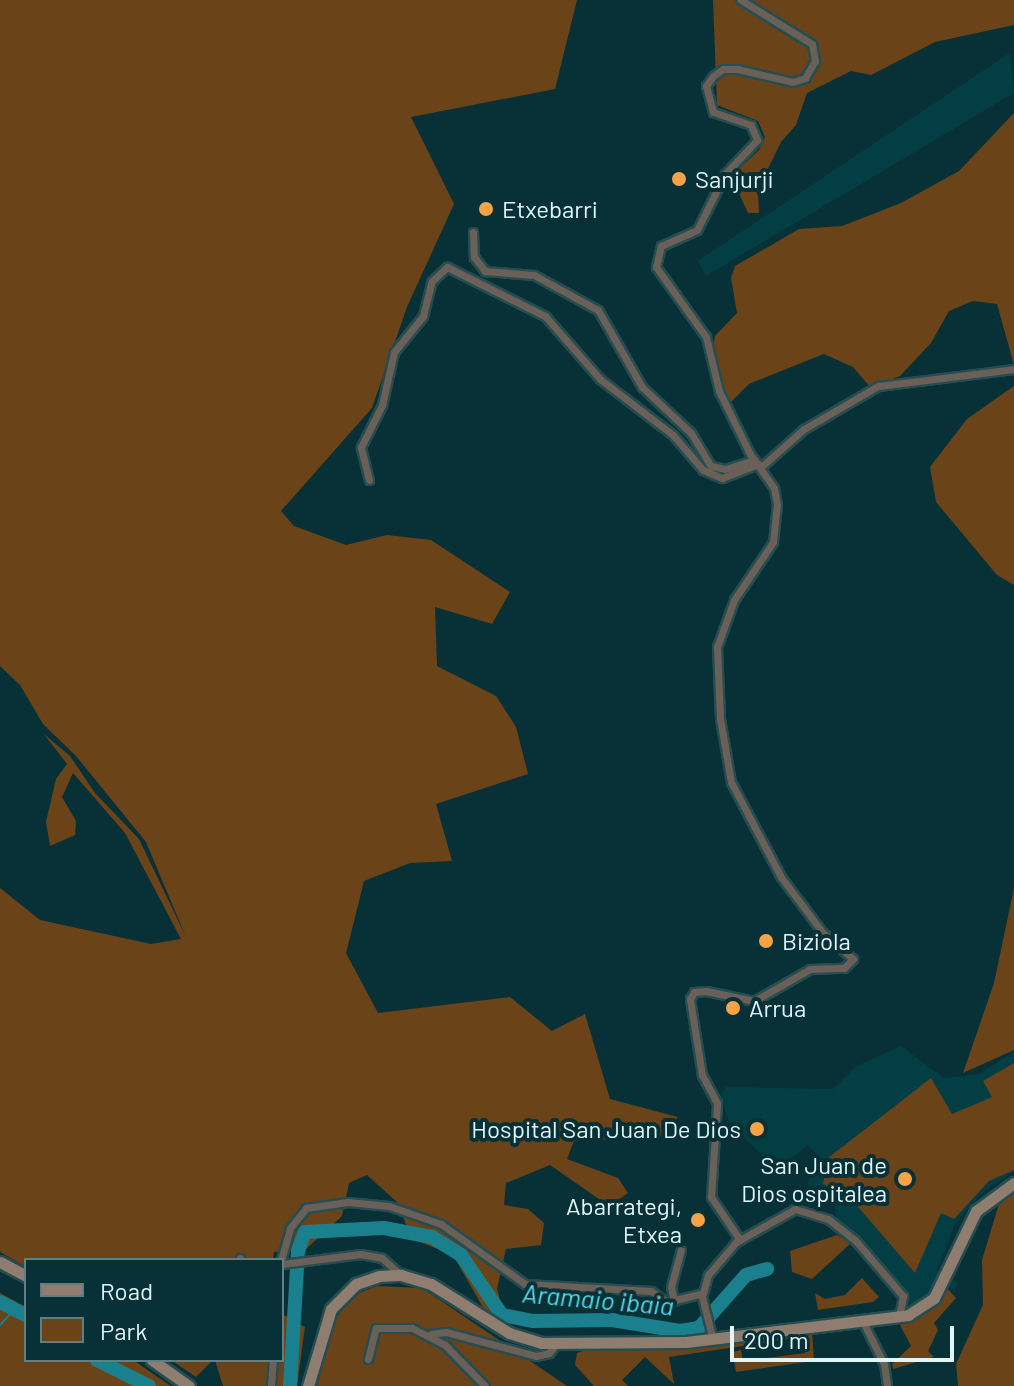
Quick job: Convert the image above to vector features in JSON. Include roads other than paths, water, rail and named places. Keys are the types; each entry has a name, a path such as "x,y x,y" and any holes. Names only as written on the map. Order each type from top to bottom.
{"main road":[{"path":"308,1386 321,1331 338,1299 367,1279 401,1275 446,1291 509,1333 557,1343 711,1334 899,1316 931,1303 968,1222 991,1196 1014,1183"},
{"path":"0,1262 24,1275"},
{"path":"155,1362 189,1386"}],"street":[{"path":"740,1240 710,1193 717,1103 702,1075 690,999 694,992 706,991 754,1001 810,969 844,968 853,959 823,933 781,877 731,782 720,718 717,647 734,600 764,559 776,530 777,505 719,391 706,337 656,267 661,246 697,230 725,174 757,140 751,125 713,112 706,86 713,76 723,69 737,69 793,82 805,78 815,61 812,44 741,0"},
{"path":"473,232 474,257 485,271 534,275 598,310 642,387 691,433 711,466 725,469 758,463"},
{"path":"369,480 361,447 382,405 394,352 423,316 432,281 447,267 545,316 600,379 673,435 703,470 722,478 758,463 804,429 878,386 1014,369"},
{"path":"282,1258 290,1228 306,1208 348,1202 389,1206 441,1224 525,1284 651,1291 671,1302 702,1293"},
{"path":"711,1334 702,1293 708,1275 740,1240 770,1228 795,1209 828,1219 855,1240 899,1290 899,1316"},
{"path":"671,1302 671,1287 681,1250"},
{"path":"284,1262 360,1254 382,1258 401,1275"},
{"path":"861,1318 884,1364 887,1386"},
{"path":"368,1359 378,1327 431,1334 446,1332 536,1356 549,1353 557,1343"},
{"path":"431,1334 485,1386"},
{"path":"271,1386 273,1362"}],"waterway":[{"name":"Aramaio ibaia","path":"290,1386 298,1251 305,1232 384,1228 432,1237 461,1255 502,1315 533,1321 612,1320 680,1331 699,1328 746,1275 767,1269"},
{"name":"Aramaio ibaia","path":"0,1302 24,1314"},
{"path":"0,1325 15,1309"},
{"name":"Aramaio ibaia","path":"101,1362 149,1386"}],"place":[{"name":"Sanjurji","path":"679,179"},
{"name":"Etxebarri","path":"486,209"},
{"name":"Biziola","path":"766,941"},
{"name":"Arrua","path":"733,1008"},
{"name":"Hospital San Juan De Dios","path":"757,1129"},
{"name":"San Juan de Dios ospitalea","path":"905,1179"},
{"name":"Abarrategi, Etxea","path":"698,1220"}]}
